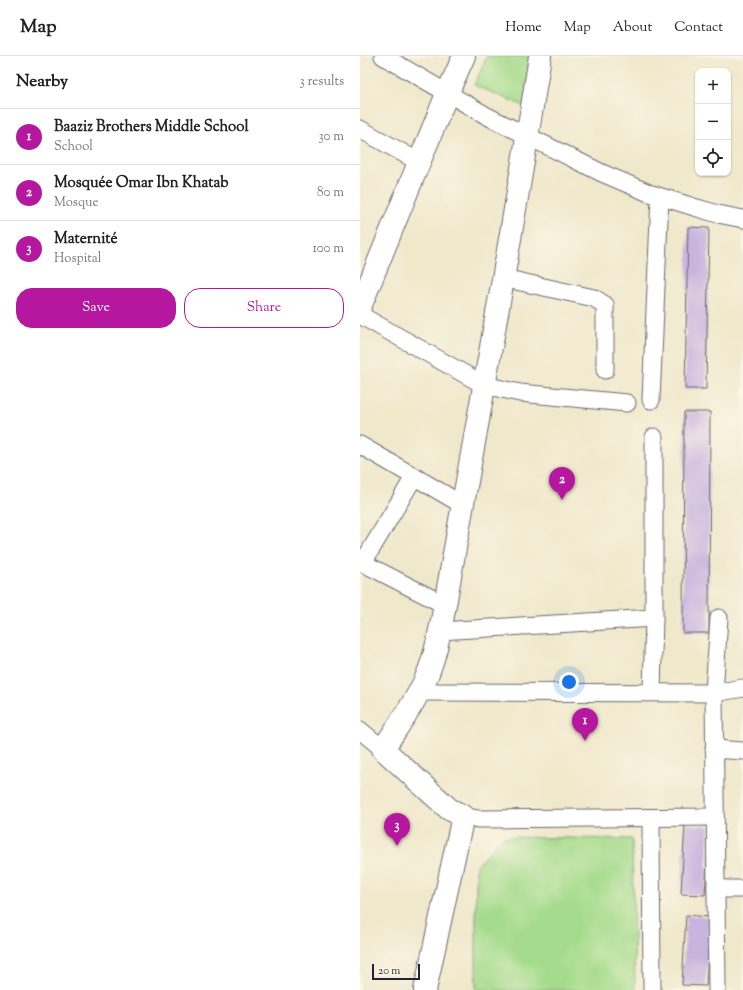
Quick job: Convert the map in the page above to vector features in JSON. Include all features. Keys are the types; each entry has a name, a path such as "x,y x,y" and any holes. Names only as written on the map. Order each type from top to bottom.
{"main road":[{"path":"360,306 464,56"},
{"path":"425,990 462,816 449,809 383,749 419,692 426,678 435,652 445,605 503,278 540,56"}],"street":[{"path":"383,56 487,116 602,173 660,196 712,212 743,219"},
{"path":"360,129 419,162"},
{"path":"651,400 660,196"},
{"path":"503,278 594,298 605,305 605,370"},
{"path":"360,316 484,385 520,393 627,403"},
{"path":"652,692 654,618 654,437"},
{"path":"360,445 463,505"},
{"path":"414,477 367,556 360,562 445,605"},
{"path":"439,631 654,618"},
{"path":"717,990 714,693 719,618"},
{"path":"419,692 714,693 743,688"},
{"path":"360,730 383,749"},
{"path":"714,749 743,751"},
{"path":"462,816 478,819 715,817"},
{"path":"651,818 652,990"},
{"path":"716,889 743,889"}],"green space":[{"path":"487,56 531,56 524,106 474,85"},
{"path":"503,837 632,839 635,990 476,990 476,866"}],"building":[{"path":"688,227 709,228 706,389 685,389"},
{"path":"684,412 710,412 709,633 683,633"},
{"path":"685,824 709,826 705,895 681,894"},
{"path":"686,915 710,917 706,986 682,985"}],"place":[{"name":"Mosquée Omar Ibn Khatab","path":"562,500"},
{"name":"Baaziz Brothers Middle School","path":"585,741"},
{"name":"Maternité","path":"397,846"}]}
